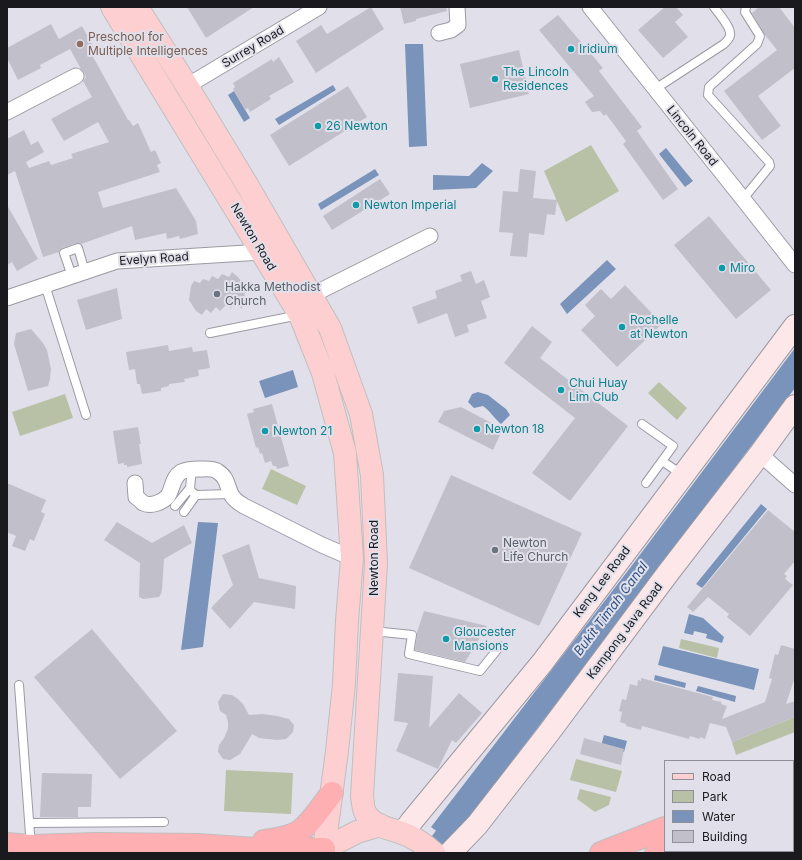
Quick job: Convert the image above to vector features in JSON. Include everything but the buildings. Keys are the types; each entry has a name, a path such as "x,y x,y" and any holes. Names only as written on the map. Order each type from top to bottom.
{"highway":[{"path":"254,850 256,843 284,837 299,831 311,820 332,793"},
{"path":"601,853 664,828"},
{"path":"7,844 30,846 96,844 198,846 254,850 323,851"}],"main road":[{"name":"Newton Road","path":"112,7 227,194 312,295 330,328 360,411 372,475 376,563 362,796 365,813 372,821 380,825"},
{"name":"Newton Road","path":"137,7 246,184 323,373 344,453 352,558 343,692 332,793 323,851"},
{"path":"227,194 234,198 239,198 245,195 247,190 246,184"},
{"path":"323,851 357,832 380,825 410,837 429,848 434,853"}],"street":[{"name":"Surrey Road","path":"187,86 319,7"},
{"path":"439,33 451,30 458,25 457,7"},
{"name":"Lincoln Road","path":"590,7 795,264"},
{"path":"7,112 76,76"},
{"path":"312,295 430,236"},
{"name":"Evelyn Road","path":"7,298 117,261 272,247"},
{"name":"Keng Lee Road","path":"410,837 411,822 542,663 795,326"},
{"name":"Kampong Java Road","path":"450,853 477,825 547,735 795,406"},
{"path":"760,454 795,485"},
{"name":"Newton Road","path":"135,483 136,497 144,503 153,504 163,501 168,495 174,479 187,469 216,470 224,476 231,494 244,506 322,545 352,558"}],"lane":[{"path":"654,89 728,40 730,35 727,25 714,7"},
{"path":"743,198 770,166 770,164 708,95 709,87 757,44 760,36 745,12 746,7"},
{"path":"45,285 86,415"},
{"path":"210,333 300,315"},
{"path":"642,424 673,446 646,483"},
{"path":"662,461 683,476"},
{"path":"175,506 190,488 192,469"},
{"path":"190,488 196,495 231,494"},
{"path":"184,512 196,495"},
{"path":"372,631 412,635 409,654 480,671 500,646"},
{"path":"19,685 30,823 30,846"},
{"path":"30,823 164,822"}],"green space":[{"path":"591,145 619,191 566,222 544,171"},
{"path":"659,382 687,408 677,420 648,393"},
{"path":"65,394 73,418 20,436 12,412"},
{"path":"271,469 306,486 297,505 262,489"},
{"path":"681,639 719,648 717,658 679,648"},
{"path":"795,717 795,732 736,755 732,742"},
{"path":"576,759 622,771 616,792 570,780"},
{"path":"226,770 293,773 291,814 224,811"},
{"path":"580,789 611,797 609,805 595,812 577,799"}],"water":[{"path":"405,44 423,44 427,146 409,147"},
{"path":"333,85 336,90 279,125 275,119"},
{"path":"234,91 250,118 244,122 228,95"},
{"path":"666,148 693,181 685,187 659,154"},
{"path":"482,163 493,171 476,188 433,190 433,175 469,176"},
{"path":"375,169 379,175 321,210 318,204"},
{"path":"607,260 616,269 567,314 560,304"},
{"path":"795,348 795,388 451,842 431,827 630,568"},
{"path":"293,370 298,387 265,398 259,381"},
{"path":"478,392 488,395 506,409 510,415 501,424 483,406 474,408 468,402 472,394"},
{"path":"761,504 767,509 702,588 696,584"},
{"path":"198,522 218,523 203,647 181,650"},
{"path":"689,614 703,618 724,637 722,643 706,638 707,634 694,631 693,635 684,633"},
{"path":"663,646 759,669 754,690 658,665"},
{"path":"655,675 686,683 685,688 654,680"},
{"path":"698,686 736,696 735,702 696,691"},
{"path":"604,735 627,741 624,752 601,746"}],"waterway":[{"name":"Bukit Timah Canal","path":"428,853 452,821"}],"place":[{"name":"Preschool for Multiple Intelligences","path":"80,44"},
{"name":"Iridium","path":"571,49"},
{"name":"The Lincoln Residences","path":"495,79"},
{"name":"26 Newton","path":"318,126"},
{"name":"Newton Imperial","path":"356,205"},
{"name":"Miro","path":"722,268"},
{"name":"Hakka Methodist Church","path":"217,294"},
{"name":"Rochelle at Newton","path":"622,327"},
{"name":"Chui Huay Lim Club","path":"561,390"},
{"name":"Newton 18","path":"477,429"},
{"name":"Newton 21","path":"265,431"},
{"name":"Newton Life Church","path":"495,550"},
{"name":"Gloucester Mansions","path":"446,639"}]}
